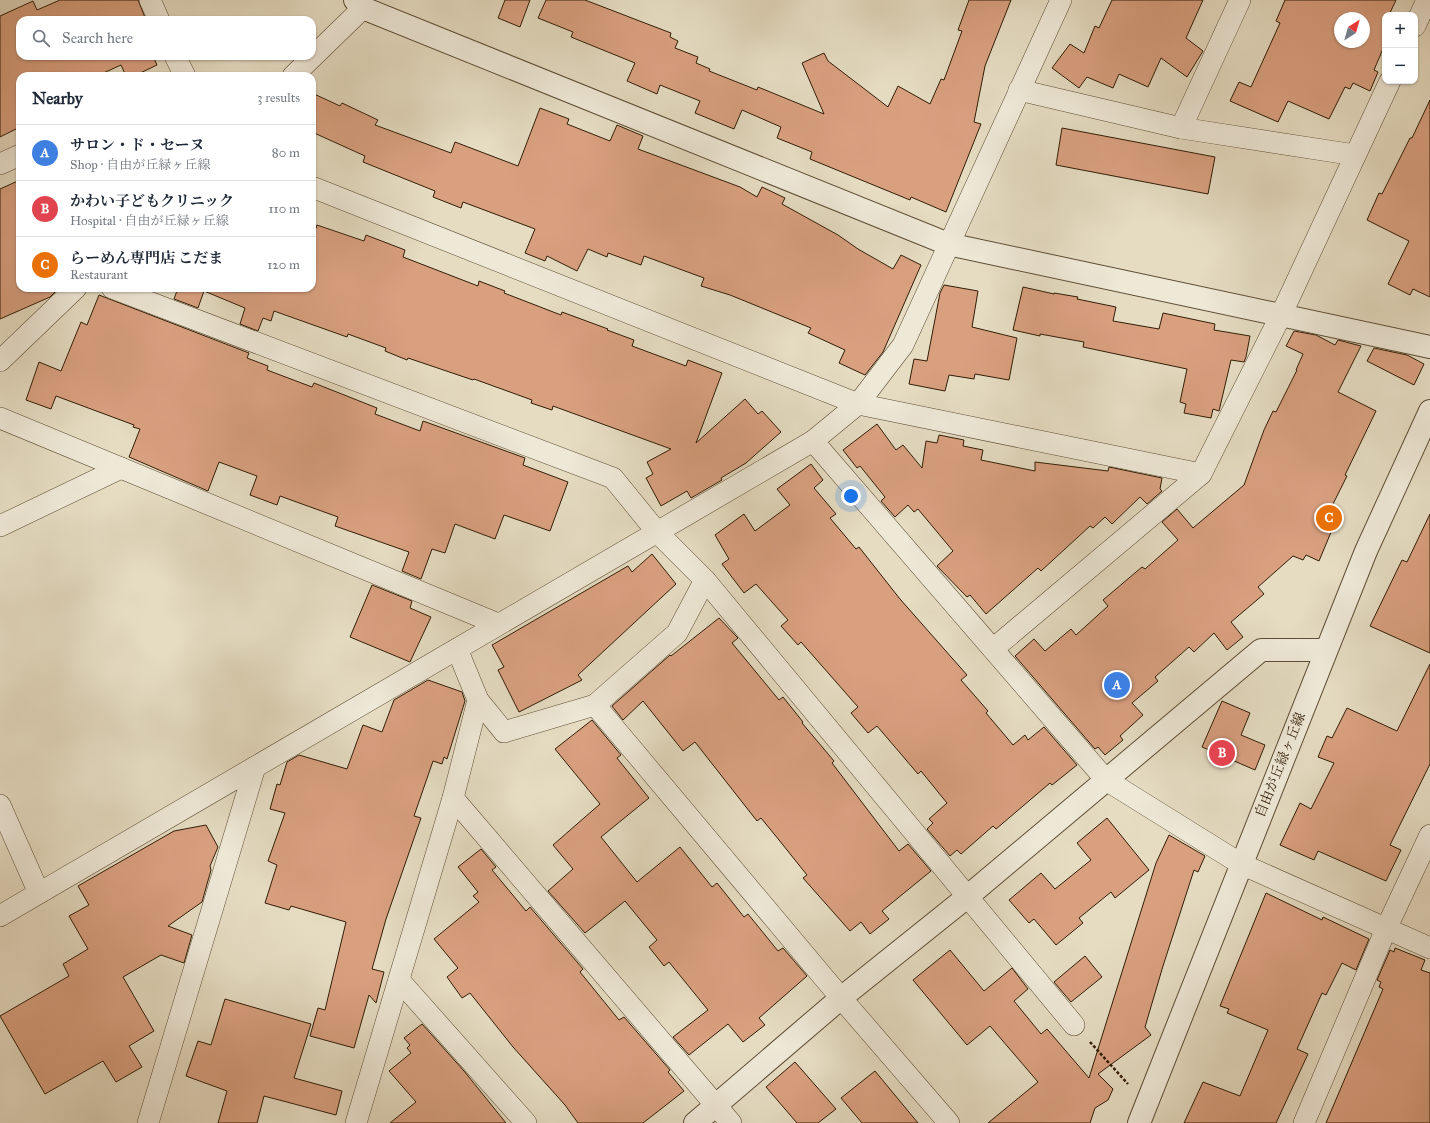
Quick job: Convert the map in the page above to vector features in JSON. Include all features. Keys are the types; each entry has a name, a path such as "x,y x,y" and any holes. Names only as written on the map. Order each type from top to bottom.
{"street":[{"path":"150,0 157,16"},
{"path":"0,916 813,441 858,404 902,344 1061,0"},
{"path":"1181,128 1240,0"},
{"path":"1418,20 1427,0"},
{"path":"316,51 359,4 948,244 1430,347"},
{"path":"177,60 183,72"},
{"path":"297,72 308,60"},
{"path":"993,650 1201,474 1281,315 1389,84"},
{"path":"1019,90 1181,128 1355,155"},
{"path":"0,164 16,157"},
{"path":"316,189 858,404 1201,474"},
{"path":"0,361 72,292"},
{"path":"123,292 613,478 657,532 705,580 1074,1025"},
{"name":"自由が丘緑ヶ丘線","path":"1143,1114 1366,551 1430,411"},
{"path":"0,418 498,624"},
{"path":"813,441 1106,780 1241,864 1430,948"},
{"path":"0,526 121,468"},
{"path":"457,649 478,700 504,732 595,705 677,633 705,580"},
{"path":"695,1123 841,998 967,897 1261,650 1326,650"},
{"path":"356,1123 453,798 478,700"},
{"path":"595,705 841,998 949,1123"},
{"path":"148,1123 255,766"},
{"path":"453,798 731,1123"},
{"path":"0,805 39,893"},
{"path":"1304,1123 1386,929 1430,835"},
{"path":"399,980 526,1123"}],"path":[{"path":"1074,1025 1143,1114"}],"building":[{"path":"60,0 138,0 144,16 16,16 16,60 155,60 157,65 142,72 124,72 121,65 106,72 16,72 16,129 0,137 0,16 33,1 37,10"},
{"path":"505,0 530,0 520,27 498,18"},
{"path":"546,0 585,0 671,33 670,37 678,41 675,48 698,57 696,63 710,69 709,71 757,90 758,87 824,114 802,63 824,53 828,61 888,107 898,86 930,104 941,79 944,80 962,31 958,30 969,0 1011,0 985,66 974,122 981,124 946,212 911,197 910,200 810,159 812,152 777,138 781,127 742,110 734,129 695,113 700,101 660,85 657,94 627,81 635,63 571,37 573,32 538,18"},
{"path":"1112,0 1203,0 1186,38 1203,51 1187,77 1161,58 1148,87 1119,74 1113,88 1087,77 1079,88 1052,68 1070,44 1084,53 1095,26 1099,28"},
{"path":"1285,0 1396,0 1390,12 1382,12 1382,51 1374,70 1378,72 1370,91 1353,83 1350,89 1345,87 1329,119 1288,101 1278,122 1230,101 1239,82 1251,87 1280,23 1276,21"},
{"path":"316,95 340,106 342,103 378,120 375,125 451,153 455,142 518,166 540,108 569,119 567,124 610,141 617,125 643,136 638,149 740,187 757,197 762,187 785,198 782,204 838,235 858,249 893,269 901,255 921,265 883,352 865,375 839,363 845,350 808,333 811,328 730,295 701,286 704,278 644,256 641,265 608,253 607,257 588,249 577,271 547,256 545,261 525,253 535,229 463,202 461,208 433,197 435,191 363,162 365,156 316,134"},
{"path":"1430,100 1430,297 1413,289 1410,295 1388,284 1409,241 1367,220 1379,193 1382,194 1410,138 1412,138"},
{"path":"1062,128 1215,157 1208,194 1056,165"},
{"path":"16,182 16,292 55,292 50,297 0,319 0,189"},
{"path":"317,225 364,241 366,235 405,250 403,257 478,286 479,281 505,291 504,293 561,315 562,312 608,329 607,330 634,340 632,346 686,366 688,360 722,373 696,443 745,399 758,414 762,411 781,432 746,463 721,478 722,480 691,498 687,491 661,506 646,478 653,474 647,462 671,449 553,406 552,410 531,403 532,400 474,379 473,380 408,358 407,360 385,351 386,348 348,334 347,337 274,311 271,321 263,318 258,331 240,324 245,308 206,292 316,292"},
{"path":"944,285 978,291 972,327 1017,338 1009,380 975,374 974,379 949,375 945,391 909,384 914,359 927,361 940,293"},
{"path":"1023,287 1054,294 1078,297 1077,299 1116,307 1113,321 1159,329 1163,313 1215,324 1214,330 1250,336 1246,357 1244,362 1231,360 1219,411 1213,409 1211,418 1184,413 1186,404 1180,402 1187,369 1083,347 1084,342 1040,334 1040,336 1013,330"},
{"path":"177,292 204,292 198,308 174,299"},
{"path":"99,295 249,353 247,358 268,366 267,370 312,387 314,383 377,408 375,414 420,431 423,421 525,458 523,465 568,482 550,531 504,515 495,539 455,524 445,553 432,549 421,579 402,571 409,552 335,526 338,517 280,496 277,505 250,495 257,476 219,462 208,491 129,457 140,429 133,427 134,425 56,396 51,409 26,400 39,362 61,371 81,322 87,325"},
{"path":"1294,331 1316,335 1335,345 1338,340 1361,346 1338,392 1376,411 1331,508 1333,509 1327,521 1334,525 1319,561 1306,555 1303,560 1293,556 1258,587 1264,594 1231,622 1243,637 1227,650 1214,633 1194,652 1189,647 1155,677 1158,681 1132,703 1143,715 1120,736 1123,740 1105,755 1098,747 1095,749 1015,656 1034,639 1045,651 1071,629 1076,635 1108,606 1103,600 1142,567 1145,569 1178,540 1162,522 1177,509 1193,528 1244,485 1264,430 1273,411 1276,412 1297,370 1303,354 1286,346"},
{"path":"1374,348 1407,355 1424,364 1414,385 1367,361"},
{"path":"877,424 896,450 903,445 922,468 926,441 937,443 939,435 964,440 963,446 983,450 981,460 1035,471 1035,462 1108,471 1109,467 1162,478 1160,489 1162,491 1147,504 1140,497 1112,524 1105,517 1093,528 1090,526 1041,571 1038,568 986,614 970,595 967,597 937,566 953,551 918,509 914,512 908,505 895,517 881,501 885,497 860,466 857,468 843,450"},
{"path":"811,464 823,480 814,488 836,514 830,518 856,549 859,547 900,599 967,675 961,680 988,711 986,713 1013,745 1025,735 1028,740 1044,727 1077,765 1052,785 1050,783 996,829 993,826 961,854 957,850 950,856 927,829 933,823 929,819 947,803 921,771 918,774 877,726 868,733 851,713 858,707 801,642 798,645 781,626 788,620 756,584 744,593 722,564 729,559 715,535 744,514 755,531 790,505 777,489"},
{"path":"1430,514 1430,653 1370,626 1402,560 1407,562"},
{"path":"652,554 676,584 578,675 582,680 519,712 498,670 504,667 492,645 628,566 632,572"},
{"path":"372,585 412,601 410,608 431,617 410,662 350,637"},
{"path":"719,618 738,638 732,643 779,700 783,697 803,722 802,723 834,761 832,763 899,851 908,844 931,871 882,911 889,919 870,934 861,922 850,931 803,878 807,875 761,818 757,821 695,742 683,751 643,701 623,720 612,706 670,655 671,656"},
{"path":"1430,664 1430,764 1390,845 1401,850 1386,881 1318,851 1314,860 1280,845 1300,803 1311,809 1334,763 1318,757 1327,736 1332,738 1347,708 1397,731"},
{"path":"428,680 462,692 465,701 447,759 444,757 442,764 433,761 414,816 421,818 386,919 372,969 384,972 376,1003 369,995 354,1048 310,1036 318,1008 325,1010 346,922 291,906 289,910 265,903 277,865 268,861 285,813 270,809 277,784 280,785 287,762 299,755 347,769 363,725 382,732 394,700"},
{"path":"1222,701 1250,713 1241,735 1265,745 1255,770 1202,747"},
{"path":"592,720 621,755 617,758 649,798 601,837 637,882 680,847 712,887 717,883 744,917 748,914 778,951 783,948 807,976 759,1018 765,1025 743,1042 728,1024 689,1055 673,1037 708,1010 669,962 664,966 649,947 657,940 625,901 585,933 548,891 573,869 553,845 600,804 555,749"},
{"path":"1107,818 1149,870 1115,898 1111,892 1079,918 1083,923 1056,945 1034,919 1029,923 1009,900 1041,873 1055,889 1091,860 1077,843"},
{"path":"206,825 218,847 210,866 211,870 202,902 168,926 192,935 184,963 161,955 123,977 154,1031 129,1046 142,1067 116,1082 103,1061 45,1094 0,1016 69,976 63,964 88,949 69,916 89,905 78,886 174,831"},
{"path":"1169,835 1205,856 1198,872 1194,870 1163,966 1145,1027 1151,1035 1098,1074 1113,1089 1108,1100 1095,1108 1090,1123 988,1123 1038,1082 990,1026 967,1045 913,980 950,950 984,991 1012,968 1028,989 1014,1001 1041,1034 1047,1029 1089,1078 1156,863"},
{"path":"481,849 496,867 492,870 526,911 530,907 583,969 580,972 619,1020 624,1017 670,1070 668,1072 684,1091 643,1123 578,1123 565,1105 513,1047 470,993 462,998 447,977 458,968 434,939 479,902 473,896 478,892 458,867"},
{"path":"1266,893 1322,920 1323,917 1369,939 1356,970 1342,963 1326,995 1322,993 1297,1049 1308,1054 1276,1123 1184,1123 1203,1082 1240,1096 1268,1030 1227,1013 1229,1009 1220,1006"},
{"path":"1395,948 1425,960 1421,970 1430,973 1430,1123 1326,1123 1383,989 1379,987 1381,982 1377,980 1390,950 1394,952"},
{"path":"1085,956 1102,977 1071,1002 1054,982"},
{"path":"225,999 311,1024 294,1078 342,1091 336,1115 264,1096 257,1123 218,1123 227,1091 186,1076 198,1041 211,1045"},
{"path":"422,1024 464,1071 506,1123 390,1123 416,1102 389,1071 411,1053 407,1048 410,1045 404,1038"},
{"path":"795,1062 836,1109 818,1123 797,1123 766,1087"},
{"path":"875,1071 918,1123 862,1123 841,1098"}],"place":[{"name":"らーめん専門店 こだま","path":"1329,518"},
{"name":"サロン・ド・セーヌ","path":"1117,685"},
{"name":"かわい子どもクリニック","path":"1222,753"}]}
